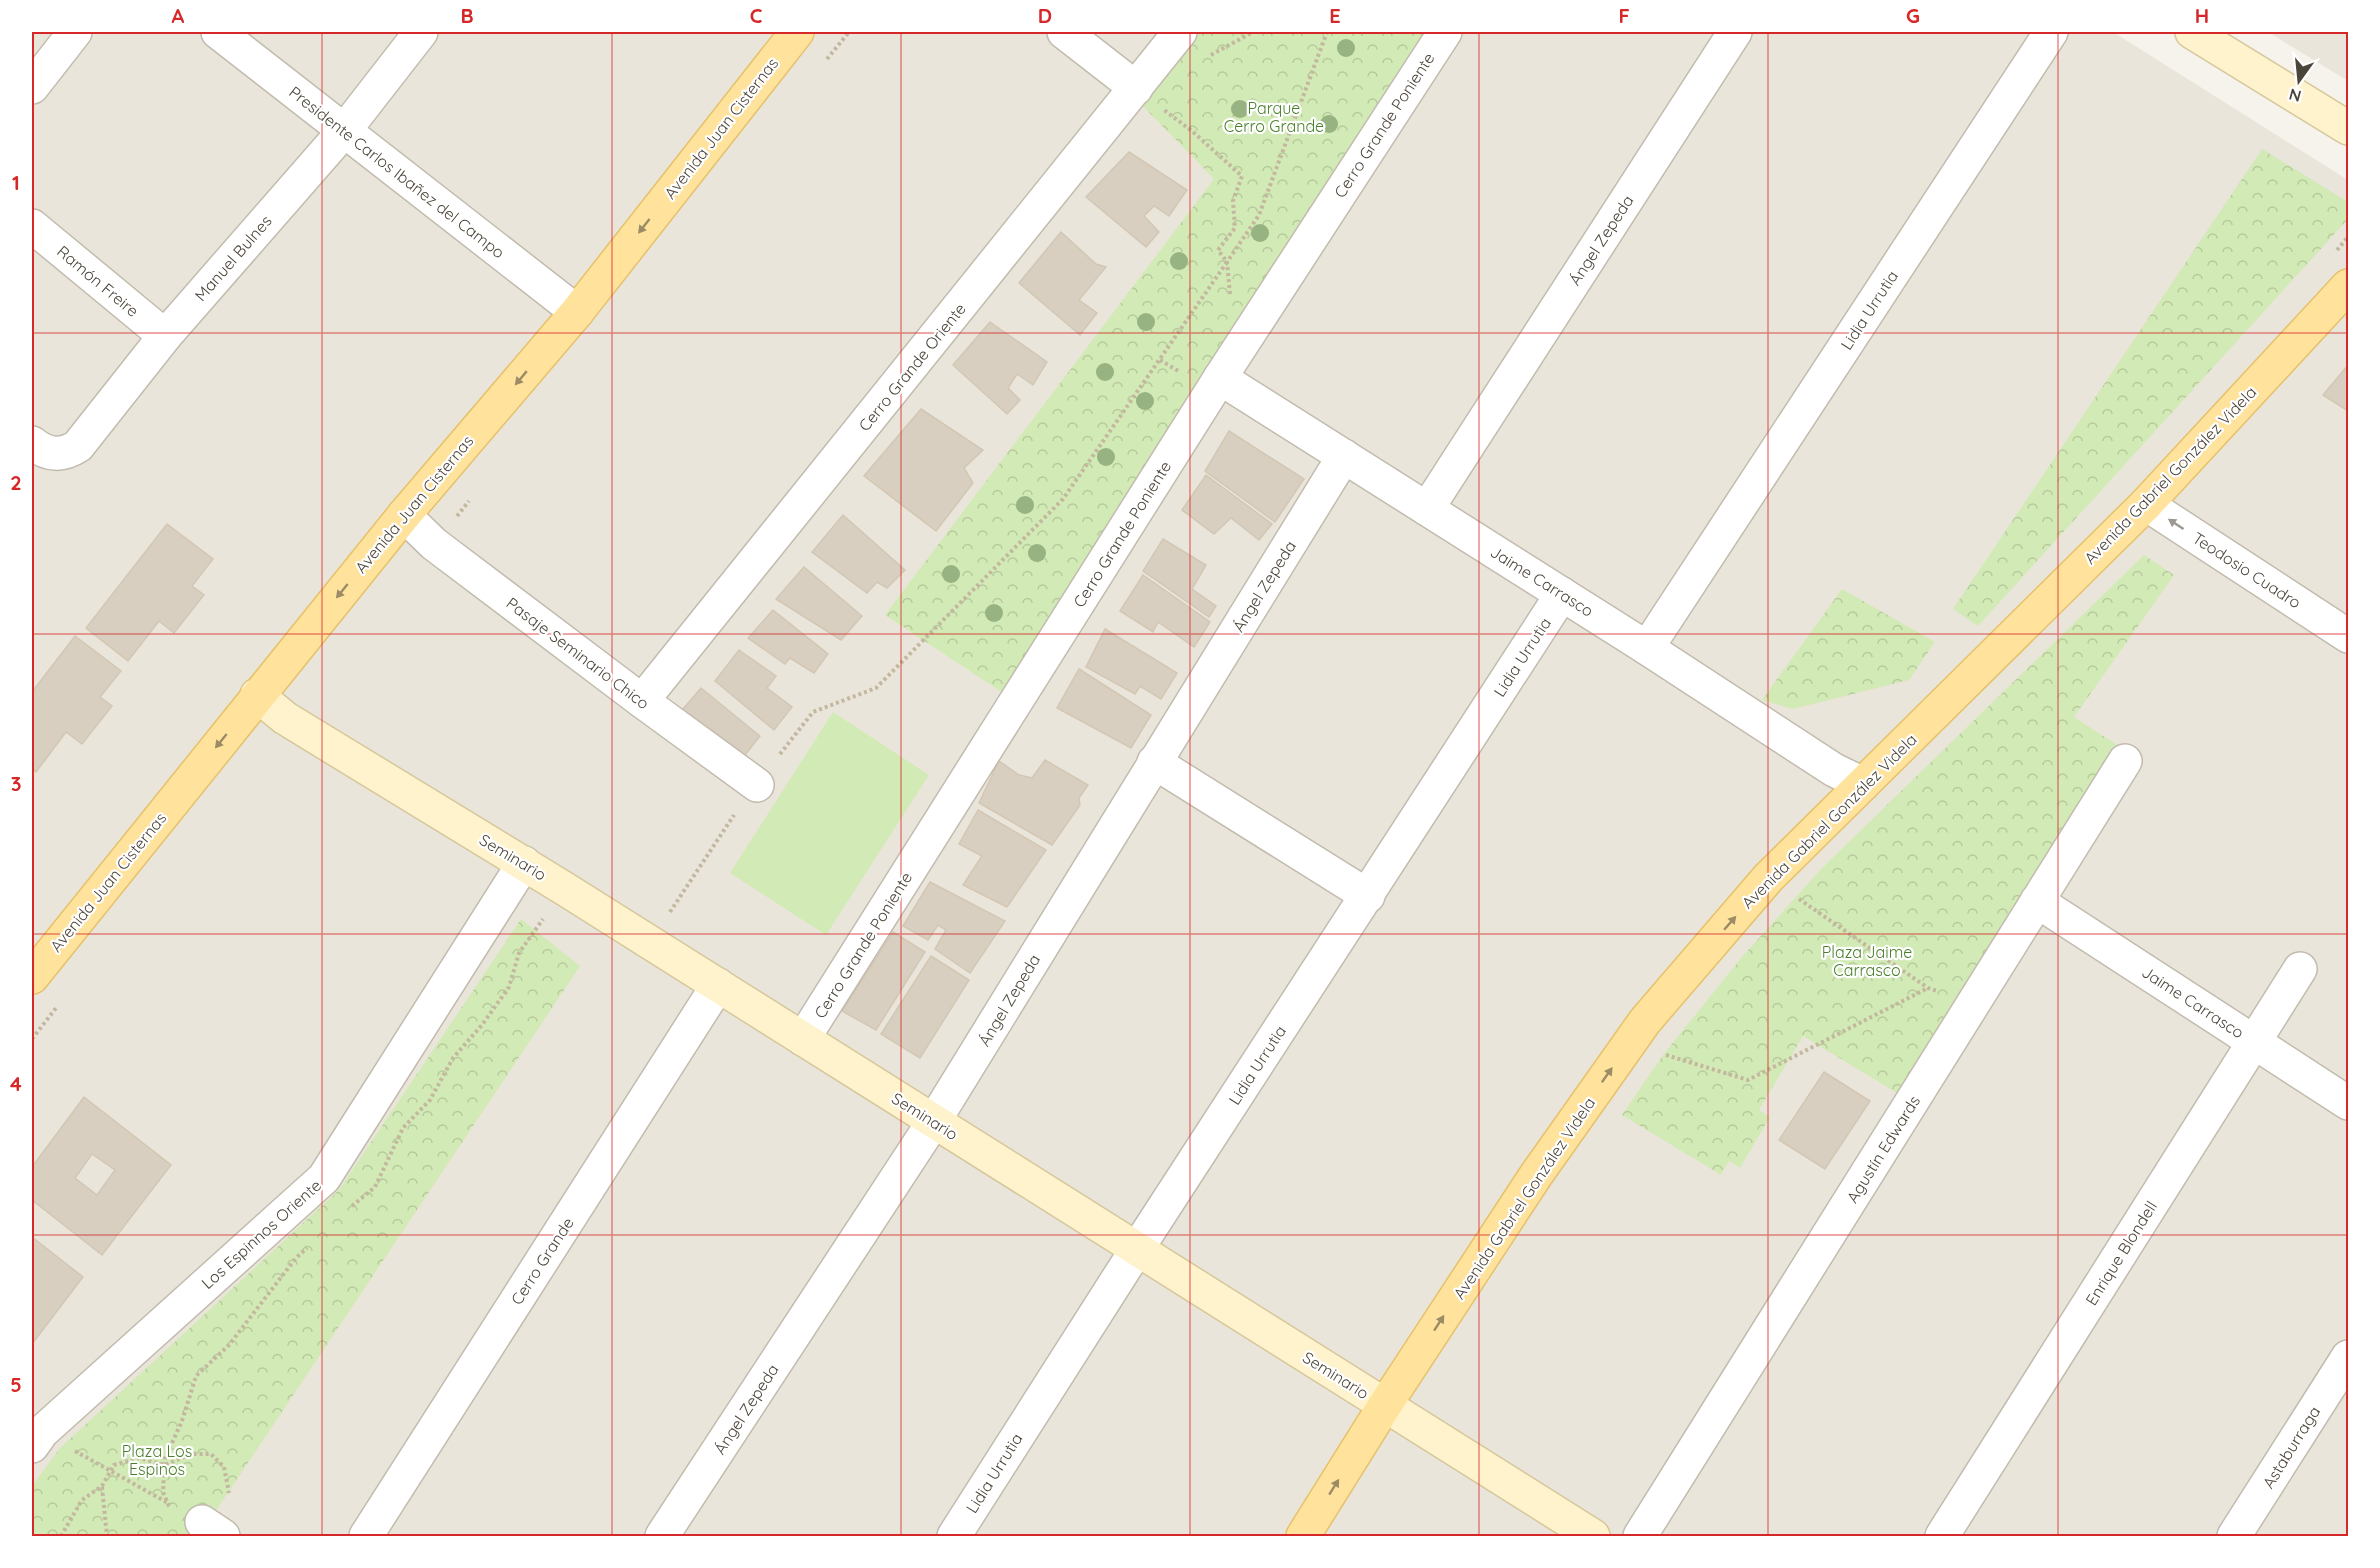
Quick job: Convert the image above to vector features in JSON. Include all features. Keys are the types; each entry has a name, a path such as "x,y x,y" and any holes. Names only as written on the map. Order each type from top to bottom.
{"main road":[{"name":"Avenida Juan Cisternas","path":"32,977 404,515 577,312 797,32"},
{"name":"Avenida Gabriel González Videla","path":"1302,1536 1536,1176 1645,1021 1768,878 2146,504 2349,286"}],"street":[{"path":"32,87 75,32"},
{"name":"Presidente Carlos Ibañez del Campo","path":"218,32 577,312"},
{"name":"Manuel Bulnes","path":"32,443 39,449 56,455 68,453 78,446 165,336 344,131 421,32"},
{"path":"1064,32 1136,88"},
{"name":"Cerro Grande Oriente","path":"642,701 1180,32"},
{"name":"Cerro Grande Poniente","path":"803,1039 1220,378 1445,32"},
{"name":"Ángel Zepeda","path":"1427,509 1735,32"},
{"name":"Lidia Urrutia","path":"1647,648 2051,32"},
{"path":"2192,32 2349,128"},
{"name":"Ramón Freire","path":"32,226 165,336"},
{"name":"Jaime Carrasco","path":"1220,378 1647,648 1834,770 1863,784"},
{"name":"Ángel Zepeda","path":"662,1536 934,1121 1344,456"},
{"name":"Teodosio Cuadro","path":"2146,504 2349,636"},
{"name":"Pasaje Seminario Chico","path":"404,515 434,544 757,785"},
{"name":"Lidia Urrutia","path":"954,1536 1137,1249 1562,594"},
{"name":"Seminario","path":"257,695 285,718 718,984 1593,1536"},
{"name":"Agustín Edwards","path":"1640,1536 2125,761"},
{"path":"1154,762 1368,896"},
{"name":"Los Espinnos Oriente","path":"35,1434 324,1178 524,863"},
{"name":"Jaime Carrasco","path":"2037,901 2349,1103"},
{"name":"Enrique Blondell","path":"1942,1536 2300,969"},
{"name":"Cerro Grande","path":"366,1536 718,984"},
{"name":"Astaburraga","path":"2234,1536 2349,1357"}],"path":[{"path":"876,688 1063,499 1227,262 1259,215 1327,32"},
{"path":"1136,88 1153,87 1164,111 1192,131 1242,176 1233,201 1235,228 1218,250 1227,262"},
{"path":"1768,878 1928,988 1976,1000"},
{"path":"1663,1054 1748,1080 1928,988"},
{"path":"35,1434 110,1471 213,1529"},
{"path":"61,1536 82,1500 102,1486 114,1465 140,1458 165,1465 191,1454 211,1454 224,1467 231,1500 219,1512 203,1505 213,1529"},
{"path":"102,1486 107,1536"}],"shaded area":[{"path":"32,32 2113,32 2348,180 2348,1536 32,1536"},
{"path":"2268,32 2348,32 2348,81"}],"green space":[{"name":"Parque Cerro Grande","path":"1191,32 1436,32 1006,695 885,615 1214,179 1138,101"},
{"path":"2262,149 2348,202 2348,219 1978,626 1953,609"},
{"name":"Plaza Jaime Carrasco","path":"2144,555 2174,575 2074,717 2117,745 1897,1093 1803,1036 1759,1110 1770,1117 1740,1168 1729,1161 1721,1175 1622,1115 1663,1055 1742,957 1821,869"},
{"path":"1842,589 1935,642 1909,680 1793,709 1762,700"},
{"path":"833,712 929,775 826,935 730,873"},
{"name":"Plaza Los Espinos","path":"521,919 580,966 199,1536 32,1536 32,1486 60,1448 339,1190"}],"building":[{"path":"1129,152 1187,190 1169,216 1154,206 1144,216 1159,232 1146,247 1086,197"},
{"path":"1061,232 1096,264 1106,267 1079,300 1097,313 1080,335 1019,283"},
{"path":"990,322 1047,362 1033,385 1017,374 1008,388 1020,400 1007,414 953,365"},
{"path":"2348,365 2348,411 2323,395"},
{"path":"921,409 983,450 964,468 973,483 936,531 864,476"},
{"path":"1229,431 1304,479 1275,522 1205,471"},
{"path":"1206,475 1272,524 1259,540 1231,518 1214,534 1182,510"},
{"path":"843,515 905,570 887,588 877,582 867,593 812,552"},
{"path":"167,524 213,559 192,586 204,595 174,633 159,621 128,661 86,628"},
{"path":"1163,539 1206,565 1192,589 1216,606 1209,617 1143,571"},
{"path":"804,567 862,616 841,640 776,599"},
{"path":"1143,575 1210,622 1194,647 1158,622 1153,632 1120,611"},
{"path":"773,610 828,654 814,673 790,658 785,664 748,638"},
{"path":"1105,629 1177,673 1161,699 1140,686 1135,694 1086,667"},
{"path":"75,636 121,671 100,697 112,706 82,744 66,732 36,772 32,769 32,692"},
{"path":"739,650 776,676 767,688 792,707 774,730 715,681"},
{"path":"1079,669 1151,715 1131,748 1057,708"},
{"path":"701,688 760,736 737,765 677,716"},
{"path":"1045,760 1088,785 1079,798 1080,805 1052,845 979,803 999,761 1019,775 1032,778"},
{"path":"978,810 1046,850 1007,907 963,885 982,856 959,844"},
{"path":"930,882 1005,921 970,973 935,949 946,930 938,925 928,940 903,926"},
{"path":"893,932 925,952 876,1030 842,1011"},
{"path":"931,956 969,980 920,1058 881,1034"},
{"path":"1824,1072 1870,1101 1825,1169 1779,1140"},
{"path":"84,1097 171,1165 102,1255 32,1200 32,1167","holes":["92,1154 115,1170 97,1195 75,1178"]},
{"path":"32,1237 83,1277 32,1344"}]}
